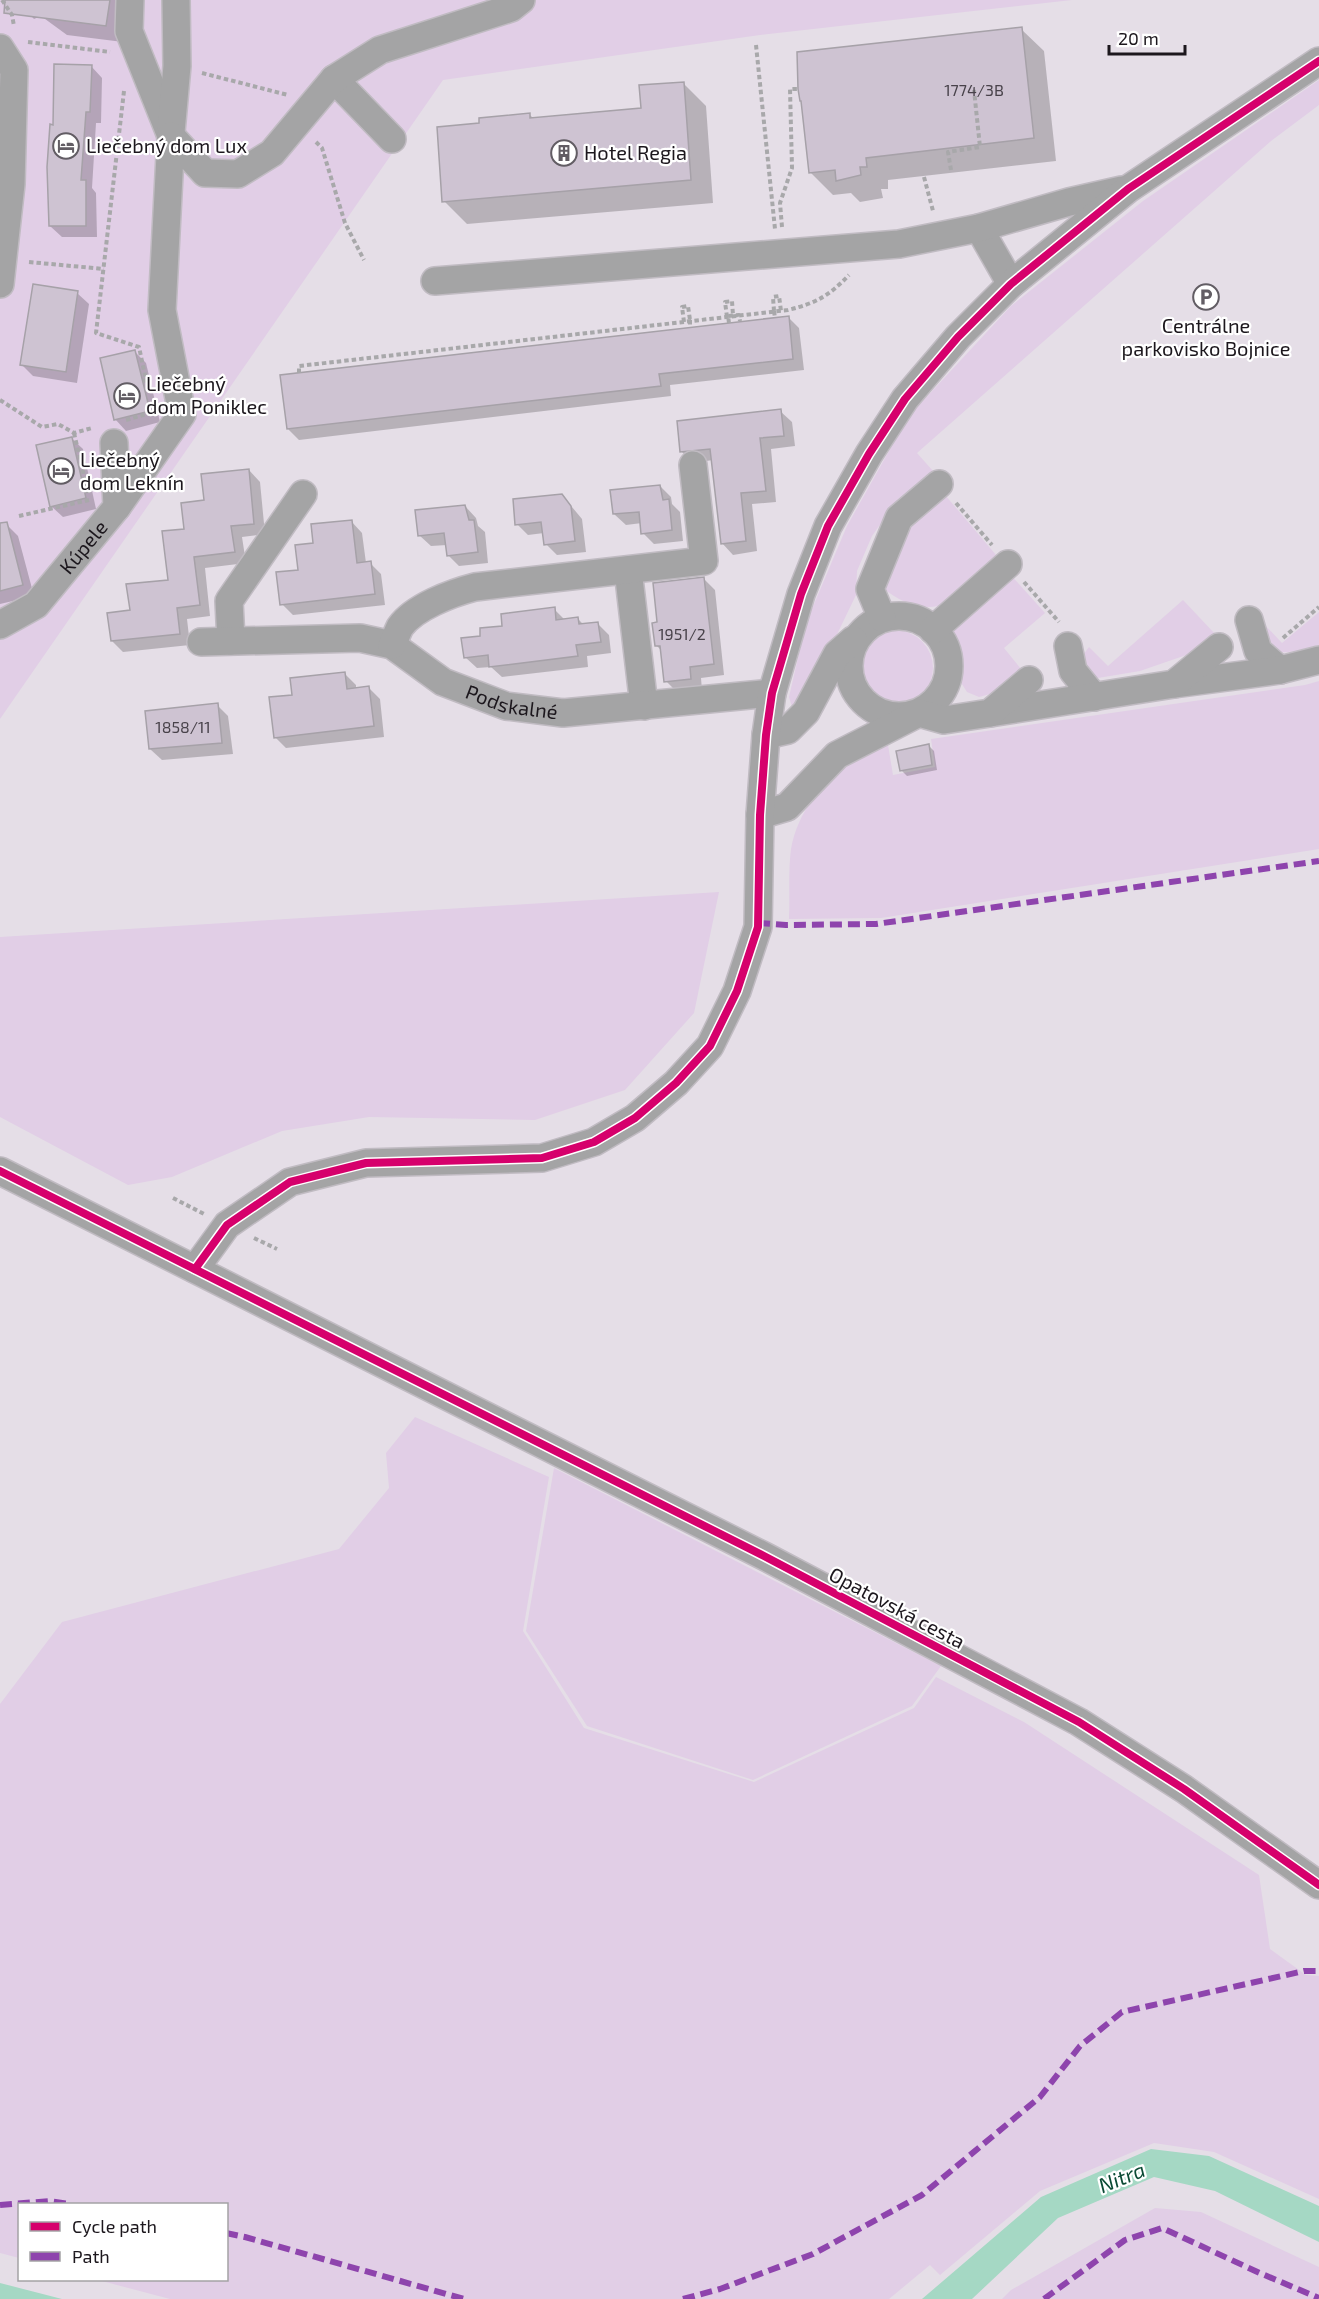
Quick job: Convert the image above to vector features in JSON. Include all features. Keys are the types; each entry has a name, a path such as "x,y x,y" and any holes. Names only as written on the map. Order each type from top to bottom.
{"street":[{"path":"130,0 129,31 171,136 206,172 238,174 272,153 334,79 380,50 511,8 521,0"},
{"path":"117,507 182,414 162,310 177,66 176,0"},
{"path":"0,48 14,69 11,184 2,272"},
{"path":"195,1269 227,1225 290,1182 366,1163 542,1158 594,1142 635,1118 676,1083 710,1046 737,991 758,927 760,815 766,735 772,693 801,594 828,526 869,454 905,399 958,337 1011,284 1128,189 1319,61"},
{"path":"334,79 392,139"},
{"path":"435,281 899,244 980,228 1069,202 1128,189"},
{"path":"980,228 1011,284"},
{"name":"Kúpele","path":"0,625 36,604 117,507 110,430"},
{"path":"392,645 401,626 425,607 449,593 475,587 704,561 693,465"},
{"path":"882,618 870,589 899,518 939,484"},
{"path":"231,641 230,601 303,494"},
{"path":"933,630 1008,564"},
{"path":"628,570 644,706"},
{"path":"760,815 787,807 837,755 919,713 935,702 946,685 949,665 945,646 933,630 918,620 900,616 882,618 867,626 857,638 837,654 806,712 788,730 766,735"},
{"path":"1249,620 1258,651 1280,670"},
{"name":"Podskalné","path":"201,642 360,638 392,645 443,682 506,706 563,713 772,693"},
{"path":"857,638 848,662 852,688 869,708 893,717 919,713 944,720 1280,670 1319,660"},
{"path":"1068,646 1073,671 1094,697"},
{"path":"1174,684 1219,647"},
{"path":"990,713 1029,680"},
{"name":"Opatovská cesta","path":"0,1171 764,1556 1079,1722 1184,1789 1319,1884"}],"path":[{"path":"28,42 84,49"},
{"path":"756,45 775,224"},
{"path":"219,77 287,95"},
{"path":"124,84 96,333 139,347 149,391"},
{"path":"782,225 780,202 792,168 790,89 798,88"},
{"path":"951,170 948,152 980,147 974,90"},
{"path":"298,122 322,148 345,223 364,260"},
{"path":"924,177 934,215"},
{"path":"299,373 298,366 684,322 692,324 726,320 744,315 778,314 814,304 833,291 850,275 850,248"},
{"path":"2,272 104,269"},
{"path":"726,320 725,302 732,302 733,315"},
{"path":"684,322 682,307 688,306 692,324"},
{"path":"726,320 728,316 739,315 742,321 744,315"},
{"path":"634,328 635,334"},
{"path":"615,330 616,336"},
{"path":"586,333 586,339"},
{"path":"566,336 567,341"},
{"path":"501,343 501,349"},
{"path":"481,345 482,352"},
{"path":"452,349 453,355"},
{"path":"433,351 434,357"},
{"path":"366,359 367,365"},
{"path":"346,361 347,367"},
{"path":"318,364 318,370"},
{"path":"0,400 42,428 58,424 74,433 110,430 154,412"},
{"path":"19,516 90,499 74,433"},
{"path":"968,517 981,532"},
{"path":"1032,591 1046,608"},
{"path":"1282,639 1319,607"}],"shaded area":[{"path":"0,0 1072,0 760,35 443,80 0,719"},
{"path":"1319,80 1319,105 1271,141 917,453 933,471 898,499 872,536 857,571 856,595 803,705 792,707 789,697 806,623 847,526 908,417 1011,306 1143,201"},
{"path":"945,495 996,555 938,606 923,607 895,597 883,588 902,536"},
{"path":"1008,572 1045,613 1004,648 1021,669 990,694 979,697 967,692 960,681 953,624"},
{"path":"1183,600 1215,634 1195,652 1140,671 1092,679 1083,666 1083,655 1089,647 1108,666"},
{"path":"1319,612 1319,645 1285,652 1267,647 1263,623 1282,643"},
{"path":"895,630 910,633 922,641 930,653 933,668 930,683 922,695 910,703 895,706 880,703 868,695 860,683 857,668 860,653 868,641 880,633"},
{"path":"1319,681 1319,849 881,918 789,919 791,849 803,814 825,784 854,761 871,752 888,745 893,775 935,767 931,739 1305,685"},
{"path":"719,892 694,1013 625,1090 535,1120 369,1117 282,1131 172,1177 128,1185 0,1117 0,937"},
{"path":"415,1417 549,1477 523,1631 584,1728 754,1782 914,1708 936,1677 1024,1722 1259,1875 1270,1949 1306,1975 1319,1976 1319,2199 1214,2152 1154,2143 1040,2191 940,2275 930,2265 889,2299 170,2299 102,2281 228,2281 228,2203 18,2203 18,2258 0,2253 0,1704 62,1622 339,1549 389,1488 386,1453"},
{"path":"554,1468 941,1666 912,1706 753,1780 587,1726 526,1631"},
{"path":"1155,2208 1201,2212 1319,2267 1319,2299 1002,2299 1011,2290"}],"water":[{"name":"Nitra","path":"1151,2149 1209,2156 1319,2206 1319,2242 1215,2191 1154,2177 1058,2218 972,2299 922,2299 1041,2197"},
{"path":"0,2283 62,2299 0,2299"}],"building":[{"path":"5,0 110,0 106,26 4,13"},
{"path":"1022,27 1034,138 866,158 867,167 860,167 861,175 836,181 835,170 809,173 798,89 797,52"},
{"name":"Liečebný dom Lux","path":"54,64 92,65 90,112 86,112 81,180 86,180 86,226 49,226 47,167 50,124 53,125"},
{"name":"Hotel Regia","path":"684,82 691,180 442,202 437,127 479,123 479,118 530,113 530,118 641,108 639,85"},
{"path":"33,284 78,291 66,372 20,365"},
{"path":"789,316 793,359 659,374 661,386 287,429 280,375"},
{"name":"Liečebný dom Poniklec","path":"135,350 150,411 114,420 100,358"},
{"path":"781,409 784,436 760,438 766,491 741,493 746,541 721,544 710,449 680,452 677,421"},
{"name":"Liečebný dom Leknín","path":"72,437 86,498 50,507 36,445"},
{"path":"249,469 254,524 231,526 235,552 194,557 200,605 177,608 180,634 111,641 107,613 130,610 126,584 168,580 162,531 184,529 181,503 204,500 201,474"},
{"path":"660,485 663,500 669,499 672,530 641,534 639,512 613,514 610,490"},
{"path":"562,494 571,506 575,541 544,545 541,522 515,525 513,499"},
{"path":"465,505 469,520 474,520 478,552 447,556 444,533 418,536 415,510"},
{"path":"352,520 357,563 371,561 375,594 280,605 276,572 298,570 295,545 313,543 311,524"},
{"path":"7,522 23,585 0,591 0,523"},
{"path":"704,577 714,664 690,667 691,679 664,682 660,646 655,646 652,623 657,622 653,583"},
{"path":"555,607 556,620 578,617 579,624 598,622 601,642 576,645 578,656 489,667 488,655 464,658 461,638 480,636 480,628 502,626 501,614"},
{"path":"345,672 347,689 369,686 374,726 274,738 269,697 292,695 290,678"},
{"path":"218,703 222,743 149,749 145,711"},
{"path":"929,744 932,765 900,771 896,751"}],"marked path":[{"path":"758,923 876,924 1319,861"},
{"path":"683,2299 720,2289 813,2254 922,2195 1040,2097 1080,2046 1122,2012 1304,1971 1319,1971"},
{"path":"25,2203 50,2201 63,2203"},
{"path":"0,2205 18,2204"},
{"path":"1044,2299 1125,2240 1162,2228 1319,2298"},
{"path":"228,2233 464,2299"}],"cycle path":[{"path":"195,1269 227,1225 290,1182 366,1163 542,1158 594,1142 635,1118 676,1083 710,1046 737,991 758,927 760,815 766,735 772,693 801,594 828,526 869,454 905,399 958,337 1011,284 1128,189 1319,61"},
{"path":"0,1171 764,1556 1079,1722 1184,1789 1319,1885"}],"place":[{"name":"Liečebný dom Lux","path":"66,146"},
{"name":"Hotel Regia","path":"564,153"},
{"name":"Centrálne parkovisko Bojnice","path":"1206,297"},
{"name":"Liečebný dom Poniklec","path":"127,396"},
{"name":"Liečebný dom Leknín","path":"61,471"}]}
